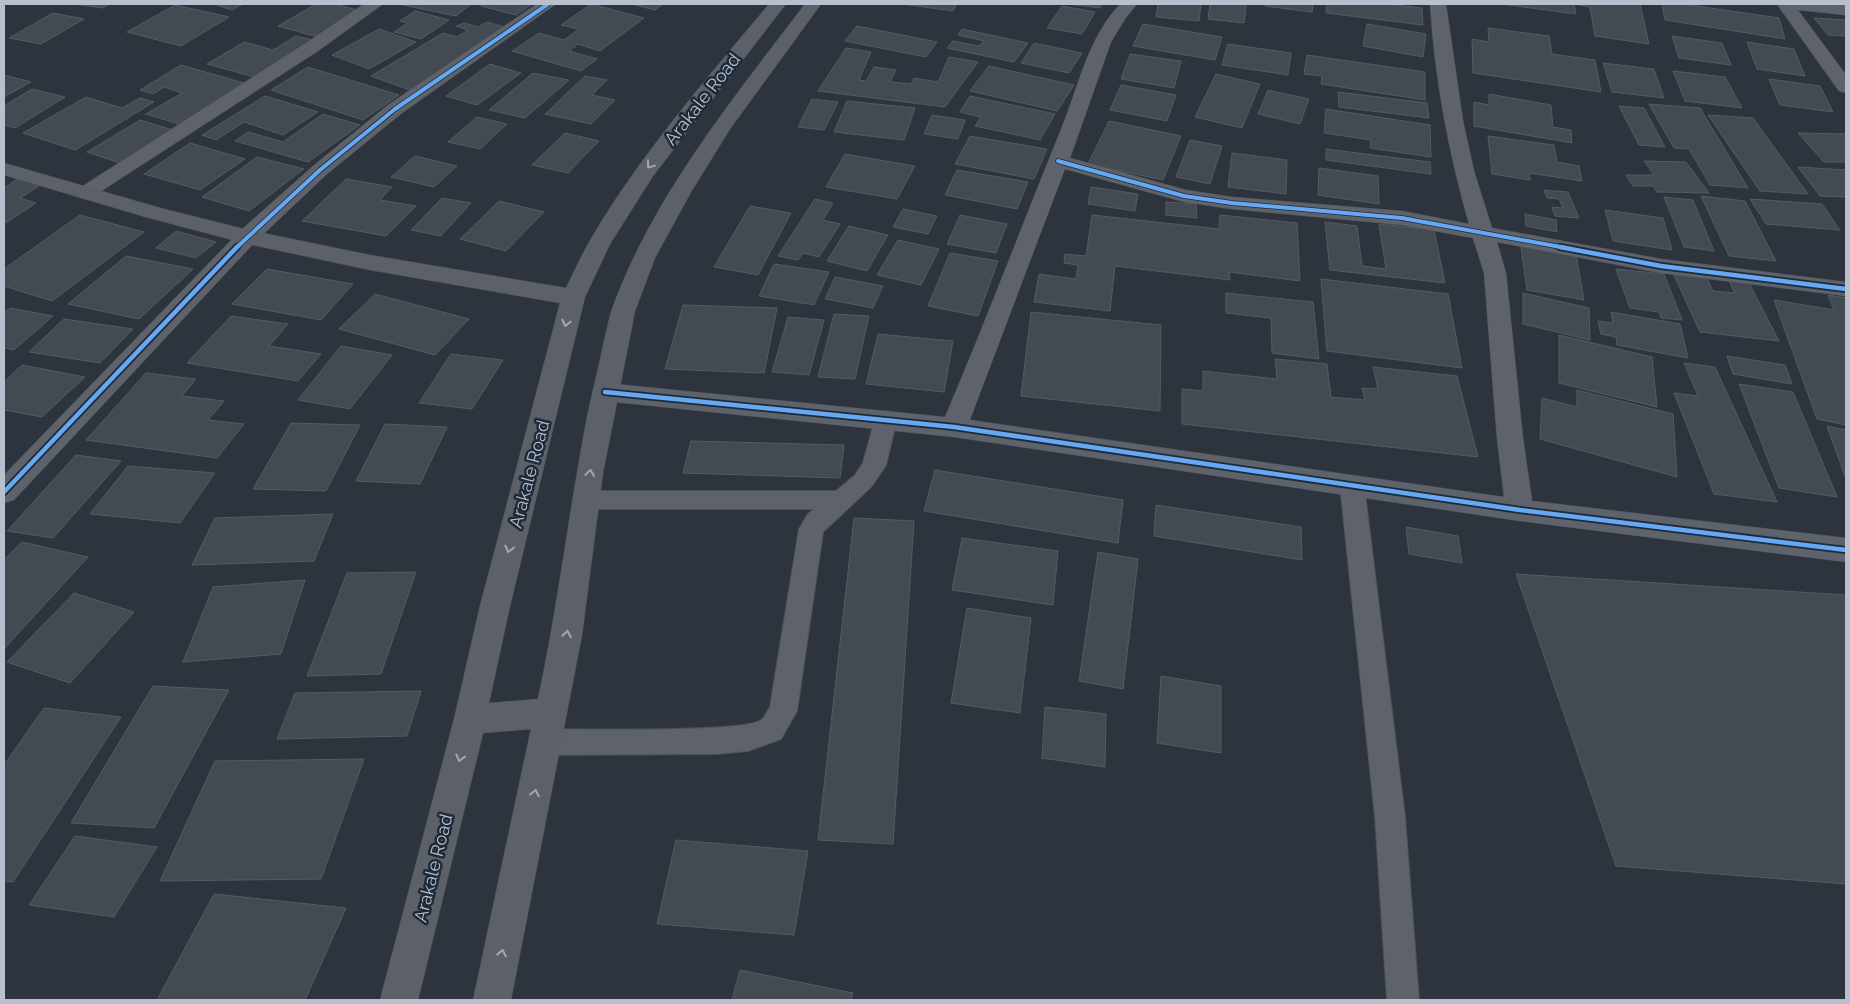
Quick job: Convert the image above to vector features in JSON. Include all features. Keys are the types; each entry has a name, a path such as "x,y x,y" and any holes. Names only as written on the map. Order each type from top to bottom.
{"main road":[{"name":"Arakale Road","path":"399,1000 470,719 495,606 548,401 572,297 599,244 644,174 731,61 778,4"},
{"name":"Arakale Road","path":"492,1000 567,635 605,392 623,311 644,258 696,168 721,128 813,4"},
{"path":"731,61 765,68"},
{"path":"4,168 85,193 247,237 422,273 572,297"},
{"path":"470,719 548,728"}],"street":[{"path":"85,193 312,47 375,4"},
{"path":"4,492 247,237 320,170 395,109 548,4"},
{"path":"954,427 986,350 1030,231 1084,97 1106,33 1118,14 1129,4"},
{"path":"1438,4 1452,121 1464,171 1495,273 1510,438 1520,510"},
{"path":"1785,4 1846,87"},
{"path":"1789,4 1846,10"},
{"path":"1058,161 1184,196 1232,203 1402,218 1662,266 1846,289"},
{"path":"605,392 954,427 1520,510 1846,550"}],"lane":[{"path":"548,728 716,741 748,738 771,730 783,711 811,529 817,521 863,481 874,465 886,419"},
{"path":"1352,485 1390,817 1403,1000"},
{"path":"587,500 842,500"}],"building":[{"path":"74,4 110,4 103,8"},
{"path":"214,4 243,4 232,10"},
{"path":"316,4 335,4 361,11 318,37 278,26"},
{"path":"471,4 456,16 403,5"},
{"path":"484,4 532,4 516,15 481,6"},
{"path":"591,4 644,18 600,51 578,44 569,51 597,59 581,71 512,51 539,33 564,40 579,29 561,25"},
{"path":"631,4 663,4 655,10"},
{"path":"902,4 957,4 953,11"},
{"path":"1068,4 1102,4 1100,8"},
{"path":"1158,4 1201,4 1199,21 1156,17"},
{"path":"1210,4 1246,4 1244,23 1208,19"},
{"path":"1266,4 1313,4 1312,12 1265,6"},
{"path":"1327,4 1387,4 1422,8 1423,25 1326,13"},
{"path":"1501,4 1574,4 1576,14"},
{"path":"1574,4 1640,4 1649,44 1595,36 1590,7"},
{"path":"1662,4 1683,4 1779,18 1785,39 1665,20"},
{"path":"175,5 229,17 181,46 127,32"},
{"path":"1062,6 1095,12 1082,34 1047,28"},
{"path":"415,11 449,20 421,39 394,32 408,23 400,21"},
{"path":"53,13 84,19 41,44 9,38"},
{"path":"1814,18 1846,20 1846,36 1828,35"},
{"path":"487,22 508,28 410,90 371,76 443,33 457,37 468,30 456,26 464,23 478,27"},
{"path":"1143,24 1222,37 1215,60 1133,46"},
{"path":"1367,24 1426,34 1423,57 1363,46"},
{"path":"857,26 937,42 926,57 845,41"},
{"path":"1488,28 1549,36 1552,54 1595,60 1601,92 1473,73 1472,39 1489,42"},
{"path":"379,29 416,42 369,69 332,55"},
{"path":"962,29 1028,43 1014,62 947,48 953,41 979,46 984,41 958,35"},
{"path":"296,36 312,40 254,77 207,64 244,42 273,50"},
{"path":"1672,36 1722,43 1731,65 1679,58"},
{"path":"1747,42 1794,49 1805,76 1757,69"},
{"path":"1034,43 1082,53 1069,73 1021,63"},
{"path":"1228,44 1291,53 1288,75 1222,65"},
{"path":"846,48 871,52 859,80 866,81 874,67 896,70 890,82 911,84 914,78 938,82 949,57 978,62 945,107 818,91"},
{"path":"1130,54 1181,61 1174,88 1121,79"},
{"path":"1307,55 1425,72 1425,100 1321,84 1322,76 1304,74"},
{"path":"1603,63 1654,69 1664,98 1612,92"},
{"path":"490,64 521,73 477,105 446,96"},
{"path":"181,65 251,85 185,126 146,114 182,93 164,87 153,94 140,90"},
{"path":"989,66 1074,85 1057,111 970,91"},
{"path":"308,67 399,95 363,120 271,90"},
{"path":"1673,71 1725,77 1742,108 1685,101"},
{"path":"533,73 569,80 525,118 489,110"},
{"path":"1216,74 1260,84 1242,128 1195,117"},
{"path":"4,75 31,82 4,97"},
{"path":"585,76 607,80 592,95 615,100 591,124 545,114"},
{"path":"1769,79 1820,86 1833,112 1780,105"},
{"path":"1121,85 1176,95 1167,121 1110,110"},
{"path":"32,89 65,97 15,128 4,125 4,106"},
{"path":"1268,90 1309,99 1300,124 1258,114"},
{"path":"1338,92 1427,103 1429,118 1339,107"},
{"path":"1489,94 1551,105 1553,127 1571,130 1572,143 1474,126 1474,102 1489,105"},
{"path":"265,96 318,112 283,135 244,122 216,140 202,135"},
{"path":"970,96 1055,114 1040,140 975,126 981,117 960,112"},
{"path":"86,97 122,108 140,98 154,102 75,150 23,133"},
{"path":"812,99 838,102 824,130 798,127"},
{"path":"847,101 915,108 904,140 834,132"},
{"path":"1649,104 1700,108 1748,188 1710,185 1689,149 1674,148"},
{"path":"1619,106 1644,108 1665,147 1639,145"},
{"path":"1326,109 1430,125 1431,157 1370,148 1371,140 1324,133"},
{"path":"323,114 360,125 308,162 235,141 248,132 283,142"},
{"path":"932,115 965,120 958,139 924,134"},
{"path":"1708,115 1753,118 1808,194 1760,191"},
{"path":"477,117 507,124 480,149 448,142"},
{"path":"140,120 176,131 123,164 87,152"},
{"path":"1109,121 1181,136 1163,180 1088,164"},
{"path":"565,133 599,141 568,173 532,165"},
{"path":"1798,133 1846,134 1846,162 1824,162"},
{"path":"970,136 1047,149 1034,179 955,164"},
{"path":"1488,136 1554,145 1557,162 1579,166 1582,181 1529,173 1530,180 1492,174"},
{"path":"1190,140 1222,146 1210,184 1176,177"},
{"path":"190,143 245,159 200,190 144,174"},
{"path":"1326,149 1430,162 1431,174 1326,160"},
{"path":"1232,153 1287,160 1286,194 1228,187"},
{"path":"845,154 915,166 897,199 826,187"},
{"path":"415,156 457,166 434,187 391,177"},
{"path":"257,157 304,169 249,211 202,197"},
{"path":"1644,161 1686,162 1709,193 1657,192 1653,186 1633,186 1626,175 1654,175"},
{"path":"1798,167 1846,170 1846,197 1820,196"},
{"path":"1319,168 1378,176 1379,204 1318,195"},
{"path":"957,170 1028,182 1017,209 945,195"},
{"path":"19,178 42,184 20,198 36,203 4,224 4,188"},
{"path":"346,179 392,187 380,200 416,206 386,236 302,221"},
{"path":"1091,187 1138,194 1135,211 1088,204"},
{"path":"1544,190 1568,192 1579,218 1555,216 1552,207 1563,208 1559,199 1547,198"},
{"path":"1701,196 1745,201 1776,261 1729,256"},
{"path":"1664,197 1693,200 1714,251 1684,247"},
{"path":"442,198 471,203 441,236 411,230"},
{"path":"815,199 833,203 823,220 840,224 819,257 803,253 798,260 778,256"},
{"path":"1750,199 1822,204 1840,230 1766,224"},
{"path":"499,201 544,212 506,251 460,239"},
{"path":"1166,202 1196,204 1197,218 1166,215"},
{"path":"750,206 791,213 758,275 714,267"},
{"path":"903,209 937,216 928,234 893,227"},
{"path":"1605,210 1663,218 1672,250 1613,241"},
{"path":"1525,214 1556,220 1557,232 1526,226"},
{"path":"80,215 144,232 52,301 4,286 4,269"},
{"path":"960,215 1007,224 996,253 947,244"},
{"path":"1092,215 1219,229 1220,215 1297,223 1300,281 1229,272 1230,280 1115,266 1110,311 1034,302 1039,274 1076,279 1078,265 1064,263 1065,254 1086,256"},
{"path":"1325,222 1357,226 1362,266 1386,269 1379,224 1434,230 1445,283 1330,270"},
{"path":"849,226 888,235 867,271 827,261"},
{"path":"176,231 216,242 196,258 156,248"},
{"path":"898,240 939,249 921,285 877,275"},
{"path":"1521,247 1576,255 1584,300 1527,290"},
{"path":"950,253 998,261 978,316 928,306"},
{"path":"126,256 193,269 139,319 68,304"},
{"path":"774,264 829,272 814,305 759,296"},
{"path":"267,269 353,284 321,320 232,304"},
{"path":"1616,269 1664,274 1682,320 1661,318 1659,312 1630,308"},
{"path":"1674,275 1707,278 1713,291 1735,293 1729,281 1749,283 1779,341 1700,332"},
{"path":"835,277 883,286 873,308 825,299"},
{"path":"1321,279 1448,294 1462,368 1327,351"},
{"path":"1226,293 1313,302 1319,359 1272,353 1271,318 1226,313"},
{"path":"1523,293 1589,308 1590,340 1523,324"},
{"path":"375,294 469,319 435,355 339,329"},
{"path":"1828,295 1846,298 1846,425 1817,419 1774,300 1834,310"},
{"path":"683,305 777,308 764,373 665,369"},
{"path":"10,308 53,316 14,350 4,348 4,313"},
{"path":"1031,312 1161,325 1160,411 1021,396"},
{"path":"1611,312 1680,324 1688,358 1617,345 1616,337 1601,334 1598,321 1613,323"},
{"path":"834,314 869,316 855,379 818,377"},
{"path":"231,316 288,324 269,346 321,354 298,381 187,363"},
{"path":"788,317 824,320 809,375 772,372"},
{"path":"64,319 133,329 100,363 29,352"},
{"path":"878,334 953,341 944,392 866,384"},
{"path":"1559,335 1652,357 1657,407 1559,383"},
{"path":"341,346 392,355 350,409 298,400"},
{"path":"451,354 503,360 472,409 419,403"},
{"path":"1727,356 1785,365 1792,384 1733,374"},
{"path":"1275,359 1327,364 1331,397 1365,400 1362,388 1378,389 1373,367 1457,376 1478,457 1182,424 1182,389 1203,391 1203,371 1277,379"},
{"path":"1684,363 1715,367 1777,502 1714,494 1674,393 1698,396"},
{"path":"22,365 85,377 42,417 4,410 4,382"},
{"path":"146,373 196,379 182,396 224,401 208,420 244,424 217,458 86,440"},
{"path":"1739,384 1793,392 1837,497 1779,488"},
{"path":"1577,390 1673,414 1677,477 1540,439 1542,398 1577,407"},
{"path":"291,423 360,425 326,491 253,489"},
{"path":"385,424 447,427 420,484 356,481"},
{"path":"1827,426 1846,430 1846,479"},
{"path":"691,441 844,445 840,478 683,473"},
{"path":"76,455 121,461 53,538 7,531"},
{"path":"128,466 215,473 180,523 90,514"},
{"path":"935,470 1123,500 1118,543 924,511"},
{"path":"1156,505 1301,527 1302,560 1154,536"},
{"path":"333,514 314,561 192,565 215,518"},
{"path":"854,518 914,521 893,844 818,840"},
{"path":"1406,527 1458,536 1462,563 1409,554"},
{"path":"962,538 1058,551 1053,605 952,590"},
{"path":"22,542 88,557 4,649 4,560"},
{"path":"1098,552 1138,559 1123,689 1079,681"},
{"path":"416,572 381,674 307,676 347,573"},
{"path":"1516,574 1846,595 1846,884 1616,866"},
{"path":"305,580 281,654 183,662 213,587"},
{"path":"74,593 134,612 70,683 7,662"},
{"path":"967,608 1031,618 1020,713 951,703"},
{"path":"1161,676 1221,686 1221,753 1157,743"},
{"path":"153,686 229,690 154,828 71,823"},
{"path":"421,691 407,736 277,739 295,693"},
{"path":"1045,707 1106,714 1105,767 1042,758"},
{"path":"44,708 121,717 13,882 4,881 4,765"},
{"path":"364,759 321,879 160,881 215,761"},
{"path":"75,836 157,847 114,917 29,905"},
{"path":"676,840 808,851 794,935 657,924"},
{"path":"214,894 346,908 305,1000 157,1000"},
{"path":"740,970 853,993 851,1000 732,1000"}],"cycle path":[{"path":"4,492 247,237 320,170 395,109 548,4"},
{"path":"1058,161 1184,196 1232,203 1402,218 1661,266 1846,289"},
{"path":"605,392 954,427 1520,510 1846,550"}]}
